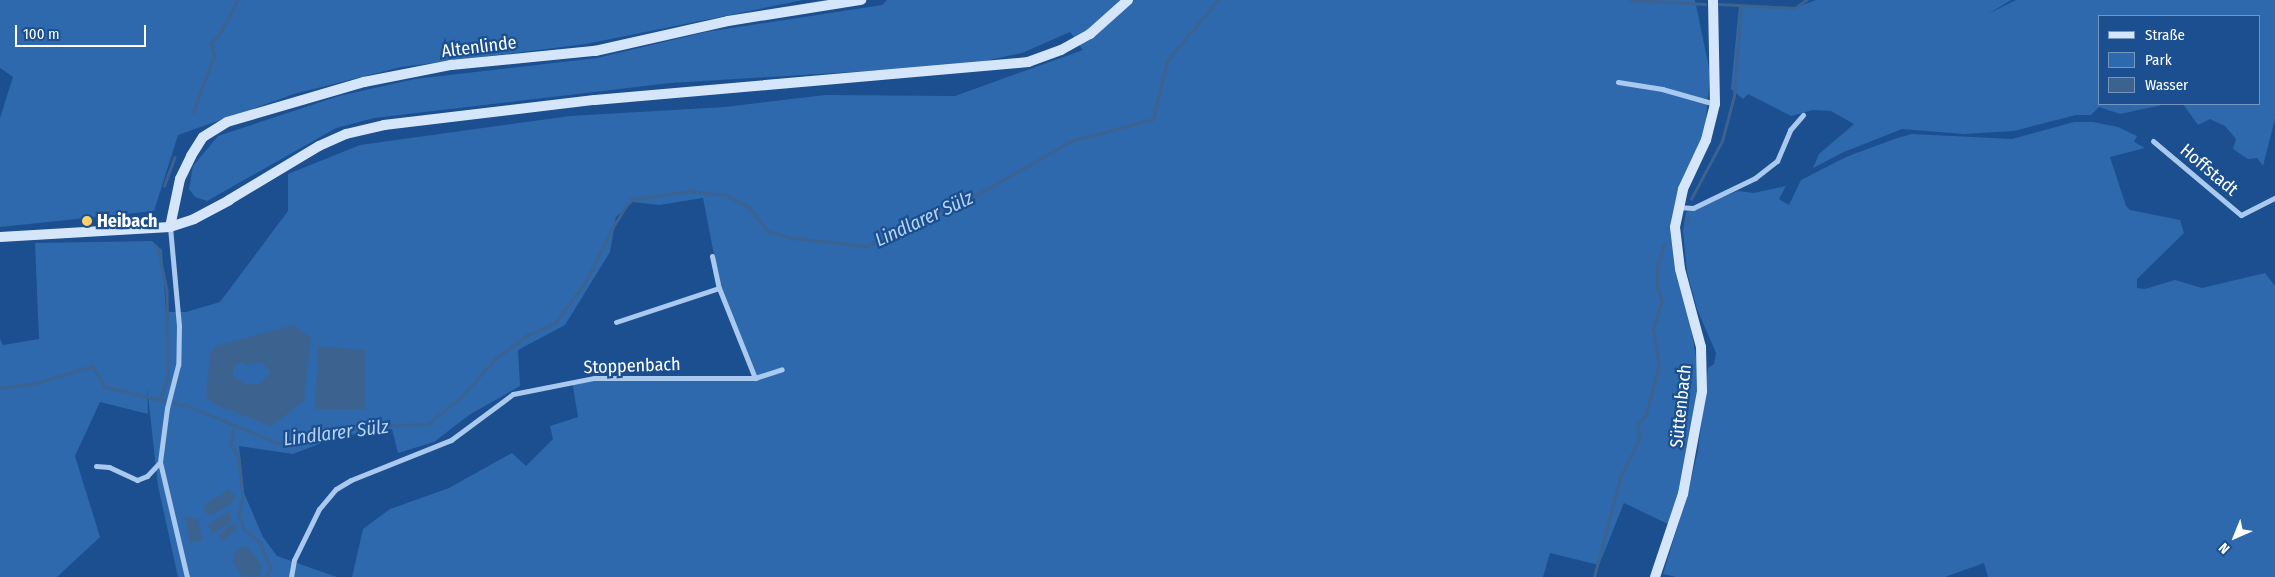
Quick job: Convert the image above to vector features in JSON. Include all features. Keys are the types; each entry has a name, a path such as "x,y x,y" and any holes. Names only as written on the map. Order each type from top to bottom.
{"street":[{"name":"Altenlinde","path":"170,227 180,179 191,156 203,137 227,122 364,82 451,65 595,50 728,21 861,0"},
{"path":"0,237 170,227 212,210 319,146 346,134 384,124 689,91 994,68 1028,62 1061,50 1090,34 1128,0"},
{"name":"Süttenbach","path":"1656,577 1675,526 1691,459 1703,372 1701,348 1677,251 1678,206 1706,140 1715,104 1714,0"},
{"path":"1618,82 1662,89 1715,104"},
{"path":"1678,206 1693,208 1755,178 1777,161 1790,130 1803,115"},
{"name":"Hoffstadt","path":"2153,141 2241,215 2275,198"},
{"path":"170,227 179,326 178,365 167,408 160,462 187,577"},
{"path":"712,256 719,288 756,378"},
{"path":"616,322 719,288"},
{"name":"Stoppenbach","path":"291,577 294,560 318,509 336,489 351,480 451,440 513,394 594,378 756,378 782,369"},
{"path":"96,466 109,467 137,480 148,476 160,462"}],"green space":[{"path":"0,0 803,0 586,44 401,67 294,94 178,135 154,211 0,227 0,118 13,77 0,68"},
{"path":"887,0 1695,0 1710,73 1705,131 1672,218 1702,392 1672,526 1624,503 1599,565 1550,553 1543,577 352,577 363,529 390,509 449,488 512,453 526,466 553,439 550,426 578,417 572,381 754,378 723,301 703,198 659,205 633,202 616,217 610,252 565,325 518,350 520,386 469,415 434,442 398,453 392,429 337,437 293,454 239,446 244,493 263,537 277,556 337,577 178,577 158,486 147,387 148,414 100,402 75,456 100,537 57,577 0,577 0,339 3,345 39,339 35,243 152,241 162,250 166,312 186,312 220,302 288,211 288,174 360,145 570,116 725,107 825,95 955,96 1083,50 1070,32 1022,53 966,65 670,83 374,118 336,128 207,201 195,197 189,189 193,166 218,136 339,96 415,79 597,58 706,32 882,5"},
{"path":"1816,0 2011,0 1988,14 2016,0 2275,0 2275,119 2263,166 2257,158 2248,159 2233,149 2236,139 2225,126 2210,119 2198,125 2184,105 2260,105 2260,15 2098,15 2098,105 2162,105 2120,114 2099,107 2091,115 2076,115 2014,131 1964,134 1902,129 1844,152 1813,168 1819,154 1854,124 1831,111 1813,110 1791,116 1748,94 1743,99 1731,89 1739,6 1795,8"},
{"path":"2074,122 2093,122 2118,127 2137,136 2134,142 2145,148 2110,157 2126,206 2130,210 2180,220 2184,233 2137,279 2137,288 2145,289 2175,280 2202,288 2265,273 2275,286 2275,577 1988,577 1984,563 1945,577 1676,577 1663,574 1687,496 1698,451 1708,368 1714,364 1716,353 1697,309 1687,272 1683,231 1686,212 1738,191 1754,193 1786,186 1779,199 1789,205 1801,180 1846,157 1912,134 2012,139"}],"water":[{"path":"294,325 311,338 304,401 271,426 216,405 206,397 210,354 216,346","holes":["240,362 248,365 262,362 271,372 260,384 246,384 233,376 233,367"]},
{"path":"318,346 365,350 366,409 315,409"},
{"path":"228,490 235,496 231,504 210,516 207,514 203,507 205,504"},
{"path":"228,512 231,514 231,522 213,534 208,525"},
{"path":"185,517 198,519 203,540 190,543"},
{"path":"232,523 238,528 223,541 218,536"},
{"path":"247,546 259,561 262,569 259,577 242,576 233,562 234,554 240,547"}],"waterway":[{"path":"193,112 214,56 211,43 219,35 238,0"},
{"name":"Lindlarer Sülz","path":"0,388 35,383 93,366 105,387 188,406 278,443 357,426 428,424 461,397 496,358 528,335 555,323 586,281 613,227 630,200 689,191 726,195 749,207 768,231 793,238 866,246 896,234 924,216 959,205 1071,141 1153,119 1167,61 1218,0"},
{"name":"Lindlarer Sülz","path":"1630,0 1705,4"},
{"name":"Lindlarer Sülz","path":"1719,4 1795,8 1806,0"},
{"path":"1691,199 1722,141 1734,96 1741,5"},
{"path":"164,186 174,158"},
{"path":"1688,218 1688,224"},
{"path":"1594,577 1620,478 1640,438 1637,425 1646,415 1659,364 1653,330 1662,301 1657,288 1657,268 1664,244"},
{"path":"158,248 167,290 168,338 168,380 160,399"},
{"name":"Heibach","path":"235,425 231,443 239,458 243,497 239,513 244,529 260,542 271,568 266,577"}],"place":[{"name":"Heibach","path":"87,221"}]}
